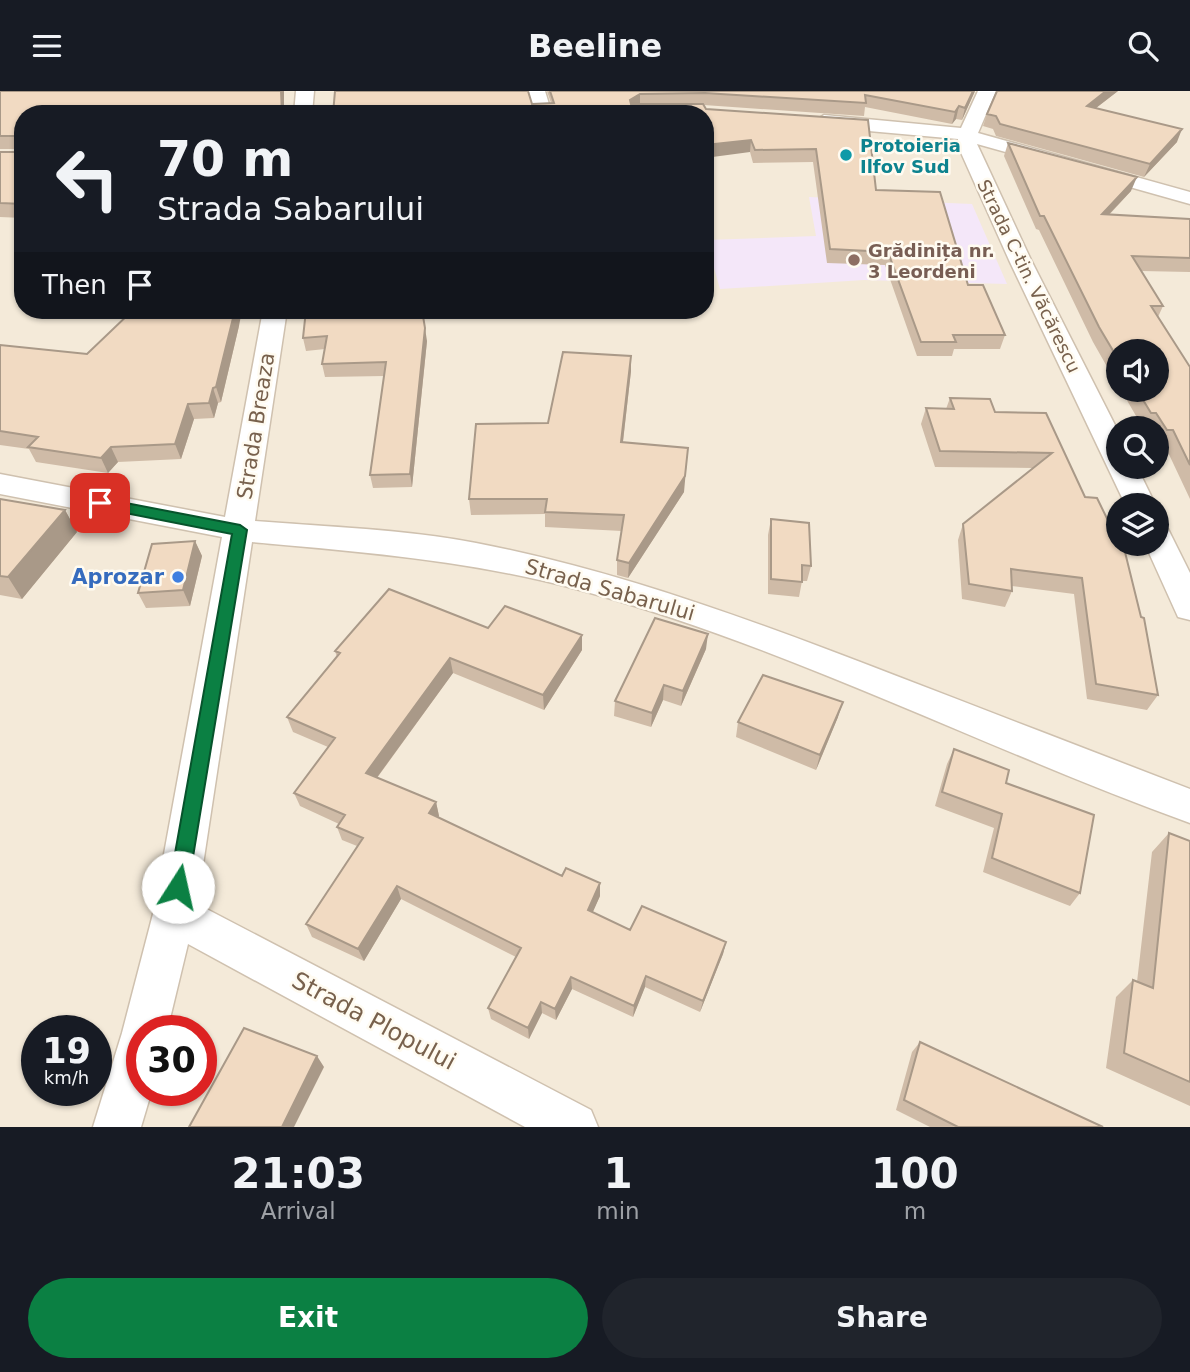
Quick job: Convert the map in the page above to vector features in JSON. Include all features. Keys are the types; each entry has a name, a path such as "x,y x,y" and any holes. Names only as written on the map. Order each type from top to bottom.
{"street":[{"path":"967,136 987,91"},
{"path":"811,120 919,127 967,136 1190,198"},
{"name":"Strada C-tin. Văcărescu","path":"967,136 968,146 983,181 1106,434"},
{"name":"Strada Breaza","path":"148,1015 174,914 274,319"},
{"name":"Strada Sabarului","path":"0,484 240,530 428,547 475,554 578,578 684,610 807,654 1190,806"},
{"path":"1166,556 1190,608"},
{"name":"Strada Plopului","path":"174,914 574,1127"},
{"path":"117,1127 126,1096"}],"shaded area":[{"path":"0,91 1190,91 1190,1127 0,1127"},
{"name":"Grădinița nr. 3 Leordeni","path":"809,197 972,204 1007,284 864,280 720,289 714,268 714,240 816,236"}],"building":[{"path":"0,91 281,91 282,105 14,105 14,136 0,136"},
{"path":"335,91 528,91 532,104 554,103 550,91 973,91 965,108 959,106 955,112 865,95 866,103 705,93 640,94 630,100 631,104 704,105 334,105"},
{"path":"997,91 1106,91 1087,106 1182,129 1150,164 1000,124 996,116 987,114"},
{"path":"714,110 868,120 876,190 940,192 968,285 983,285 1005,335 953,335 956,342 921,342 888,252 830,249 816,149 755,150 751,140 714,144"},
{"path":"1008,143 1137,177 1102,214 1190,219 1190,258 1132,256 1163,306 1151,306 1190,367 1190,465 1173,430 1169,430 1169,416 1151,413 1144,402 1169,402 1169,339 1106,339 1044,216 1040,216"},
{"path":"0,152 14,152 14,204 0,203"},
{"path":"124,319 233,319 216,387 213,388 209,403 188,404 175,444 111,447 101,458 28,447 38,437 0,431 0,345 87,354"},
{"path":"305,319 424,319 425,328 410,474 370,475 386,362 322,364 327,336 303,338"},
{"path":"563,352 631,356 621,442 688,448 685,476 629,563 617,560 624,515 545,512 547,499 469,499 476,424 548,423"},
{"path":"950,398 990,399 995,412 1046,413 1085,497 1097,498 1106,516 1106,556 1126,556 1141,617 1144,618 1158,695 1096,684 1082,578 1011,569 1012,591 969,584 963,524 1052,453 940,451 926,408 954,409"},
{"path":"0,499 65,510 8,577 0,576"},
{"path":"771,519 809,523 811,566 802,565 802,582 771,579"},
{"path":"195,541 183,590 138,593 152,544"},
{"path":"389,589 488,628 505,606 582,635 543,695 450,658 366,773 436,802 429,813 562,876 566,868 600,883 588,910 630,930 642,906 726,942 703,1001 646,976 634,1006 571,977 555,1009 541,1002 528,1028 488,1008 521,948 397,886 358,949 306,924 363,838 337,827 345,815 294,793 335,738 287,717 340,653 335,651"},
{"path":"655,618 708,634 683,691 664,685 652,713 615,701"},
{"path":"763,675 843,702 820,755 738,722"},
{"path":"954,749 1009,770 1006,783 1094,815 1080,893 992,858 1002,814 942,792"},
{"path":"1169,833 1190,841 1190,1082 1124,1053 1133,980 1153,988"},
{"path":"244,1028 317,1056 282,1127 189,1127 201,1106 217,1106 217,1077"},
{"path":"920,1042 1103,1127 958,1127 904,1100"}],"place":[{"name":"Protoieria Ilfov Sud","path":"846,155"},
{"name":"Grădinița nr. 3 Leordeni","path":"854,260"},
{"name":"Aprozar","path":"178,577"}],"route":[{"path":"100,503 240,530 178,887"}]}
